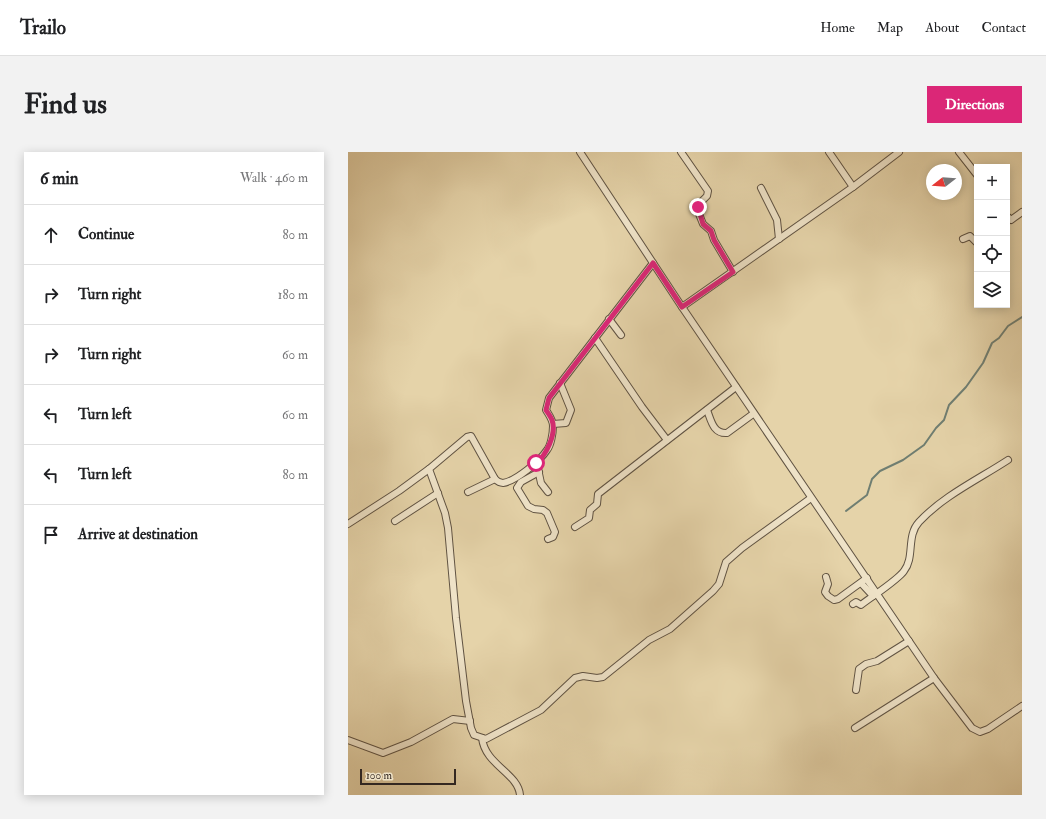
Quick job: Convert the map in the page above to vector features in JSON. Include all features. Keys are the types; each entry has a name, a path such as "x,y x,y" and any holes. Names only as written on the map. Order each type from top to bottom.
{"street":[{"path":"580,152 754,414 867,578 875,594 934,678 972,728 980,732 988,729 1022,706"},
{"path":"681,152 708,191 707,196 698,205 697,209 703,224 711,231 714,240 733,272"},
{"path":"829,152 853,187"},
{"path":"682,307 853,187 899,152"},
{"path":"959,152 974,171"},
{"path":"761,188 777,220 780,239"},
{"path":"1010,219 1022,212"},
{"path":"963,239 970,236 974,240"},
{"path":"348,524 399,491 429,469 467,437 471,436 495,479 503,483 526,472 536,463 548,448 553,424 545,406 560,383 653,263"},
{"path":"609,319 622,335"},
{"path":"595,338 642,407 667,440"},
{"path":"553,424 566,422 571,410 560,383"},
{"path":"575,527 590,518 590,510 597,504 598,494 736,387"},
{"path":"707,410 712,425 716,430 724,433 727,433 754,414"},
{"path":"853,604 856,602 861,605 905,571 909,558 912,532 918,523 936,506 1008,460"},
{"path":"536,463 541,483 548,492"},
{"path":"429,469 438,493 448,528 456,618 470,721 474,735 482,738 494,736 541,710 575,678 583,676 598,678 604,677 649,640 670,629 719,584 726,562 742,548 811,498"},
{"path":"539,472 521,482 517,488 528,506 534,509 543,510 547,513 555,532 553,537 548,539"},
{"path":"468,492 495,479"},
{"path":"395,521 438,493"},
{"path":"826,577 828,584 825,592 834,600 838,599 867,578"},
{"path":"861,583 875,594"},
{"path":"856,690 859,669 866,664 877,661 909,641"},
{"path":"855,728 934,678"},
{"path":"349,742 383,753 411,742 453,719 470,721"},
{"path":"482,738 485,750 513,780 520,795"}],"waterway":[{"path":"846,511 867,495 872,479 880,471 903,460 924,445 936,428 944,420 949,405 966,387 983,363 992,343 999,338 1008,326 1022,317"}],"route":[{"path":"536,463 540,461 548,448 553,426 552,420 545,406 549,398 653,263 682,307 733,272 714,240 710,229 705,227 703,224 697,209 698,207"}]}
